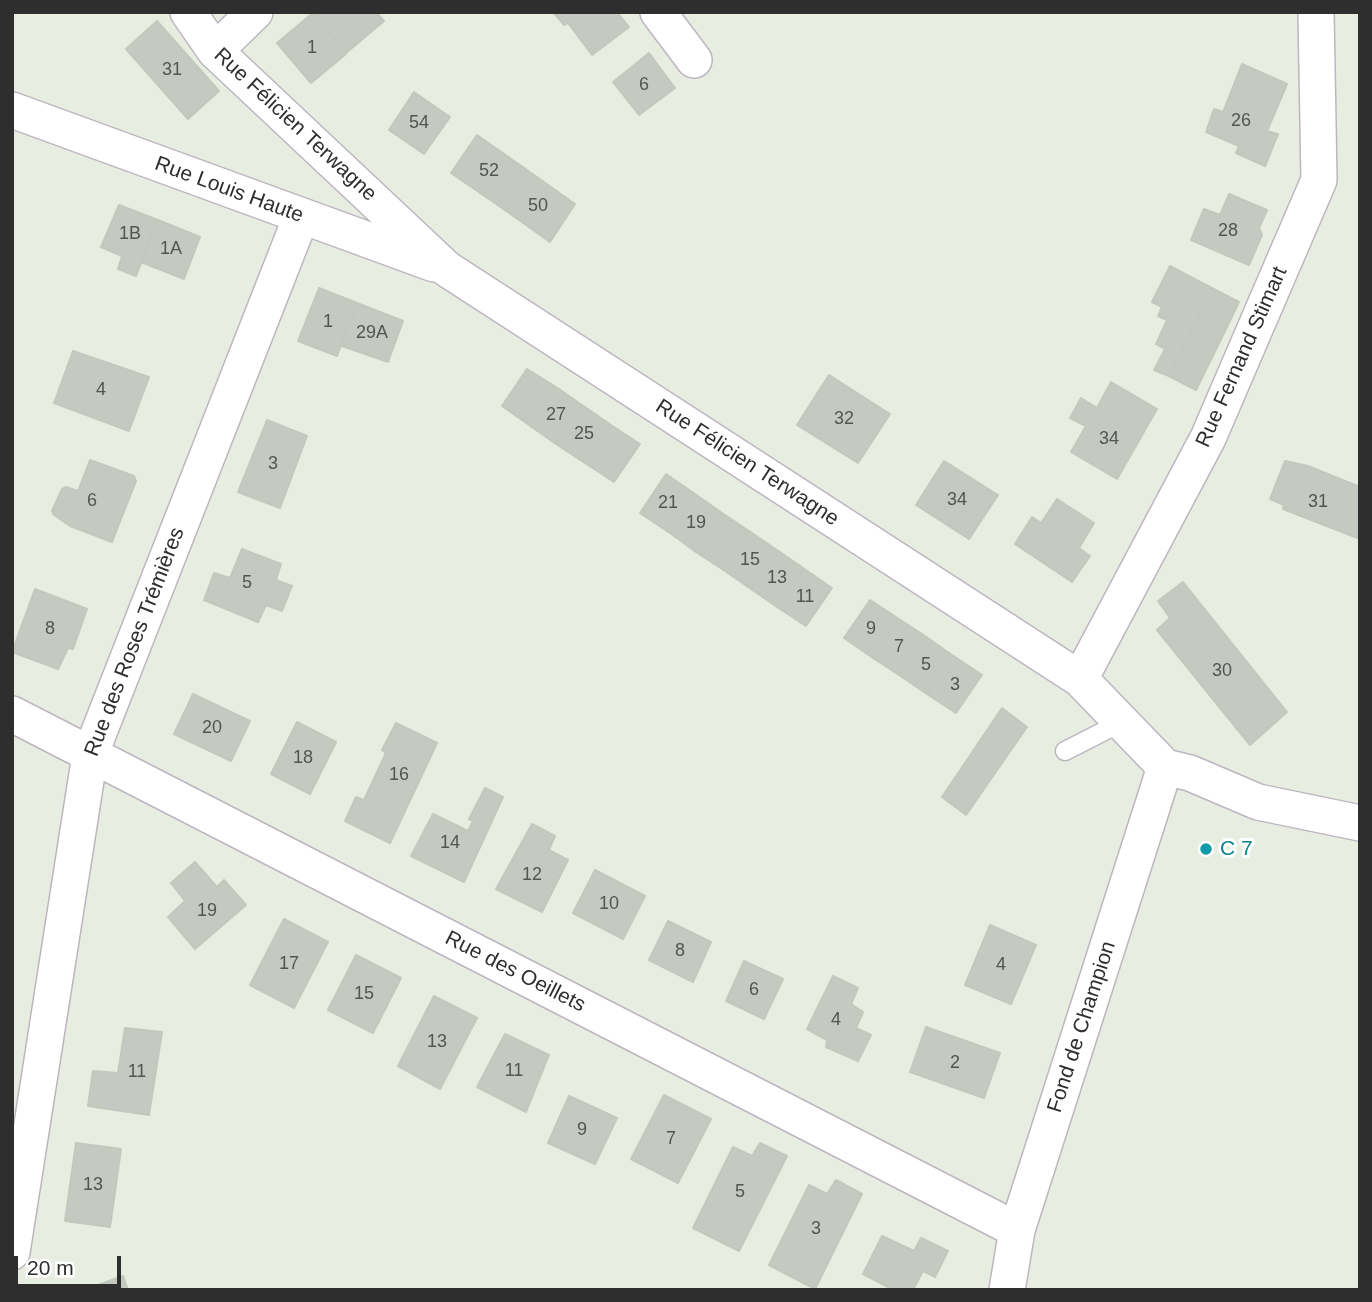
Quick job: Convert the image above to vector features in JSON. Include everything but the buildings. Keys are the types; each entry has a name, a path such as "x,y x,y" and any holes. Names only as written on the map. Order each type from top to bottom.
{"street":[{"name":"Rue Félicien Terwagne","path":"188,12 215,51 447,269 1080,679 1165,767"},
{"path":"215,51 255,12"},
{"path":"657,12 694,60"},
{"name":"Rue Fernand Stimart","path":"1080,679 1208,438 1319,180 1316,12"},
{"name":"Rue Louis Haute","path":"12,110 447,269"},
{"name":"Rue des Roses Trémières","path":"12,1252 90,755 301,217"},
{"name":"Rue des Oeillets","path":"12,714 1017,1230"},
{"path":"1165,767 1190,773 1258,803 1360,823"},
{"name":"Fond de Champion","path":"1007,1290 1017,1230 1165,767"}],"lane":[{"path":"1065,751 1122,722"}],"place":[{"name":"C 7","path":"1206,849"}]}
